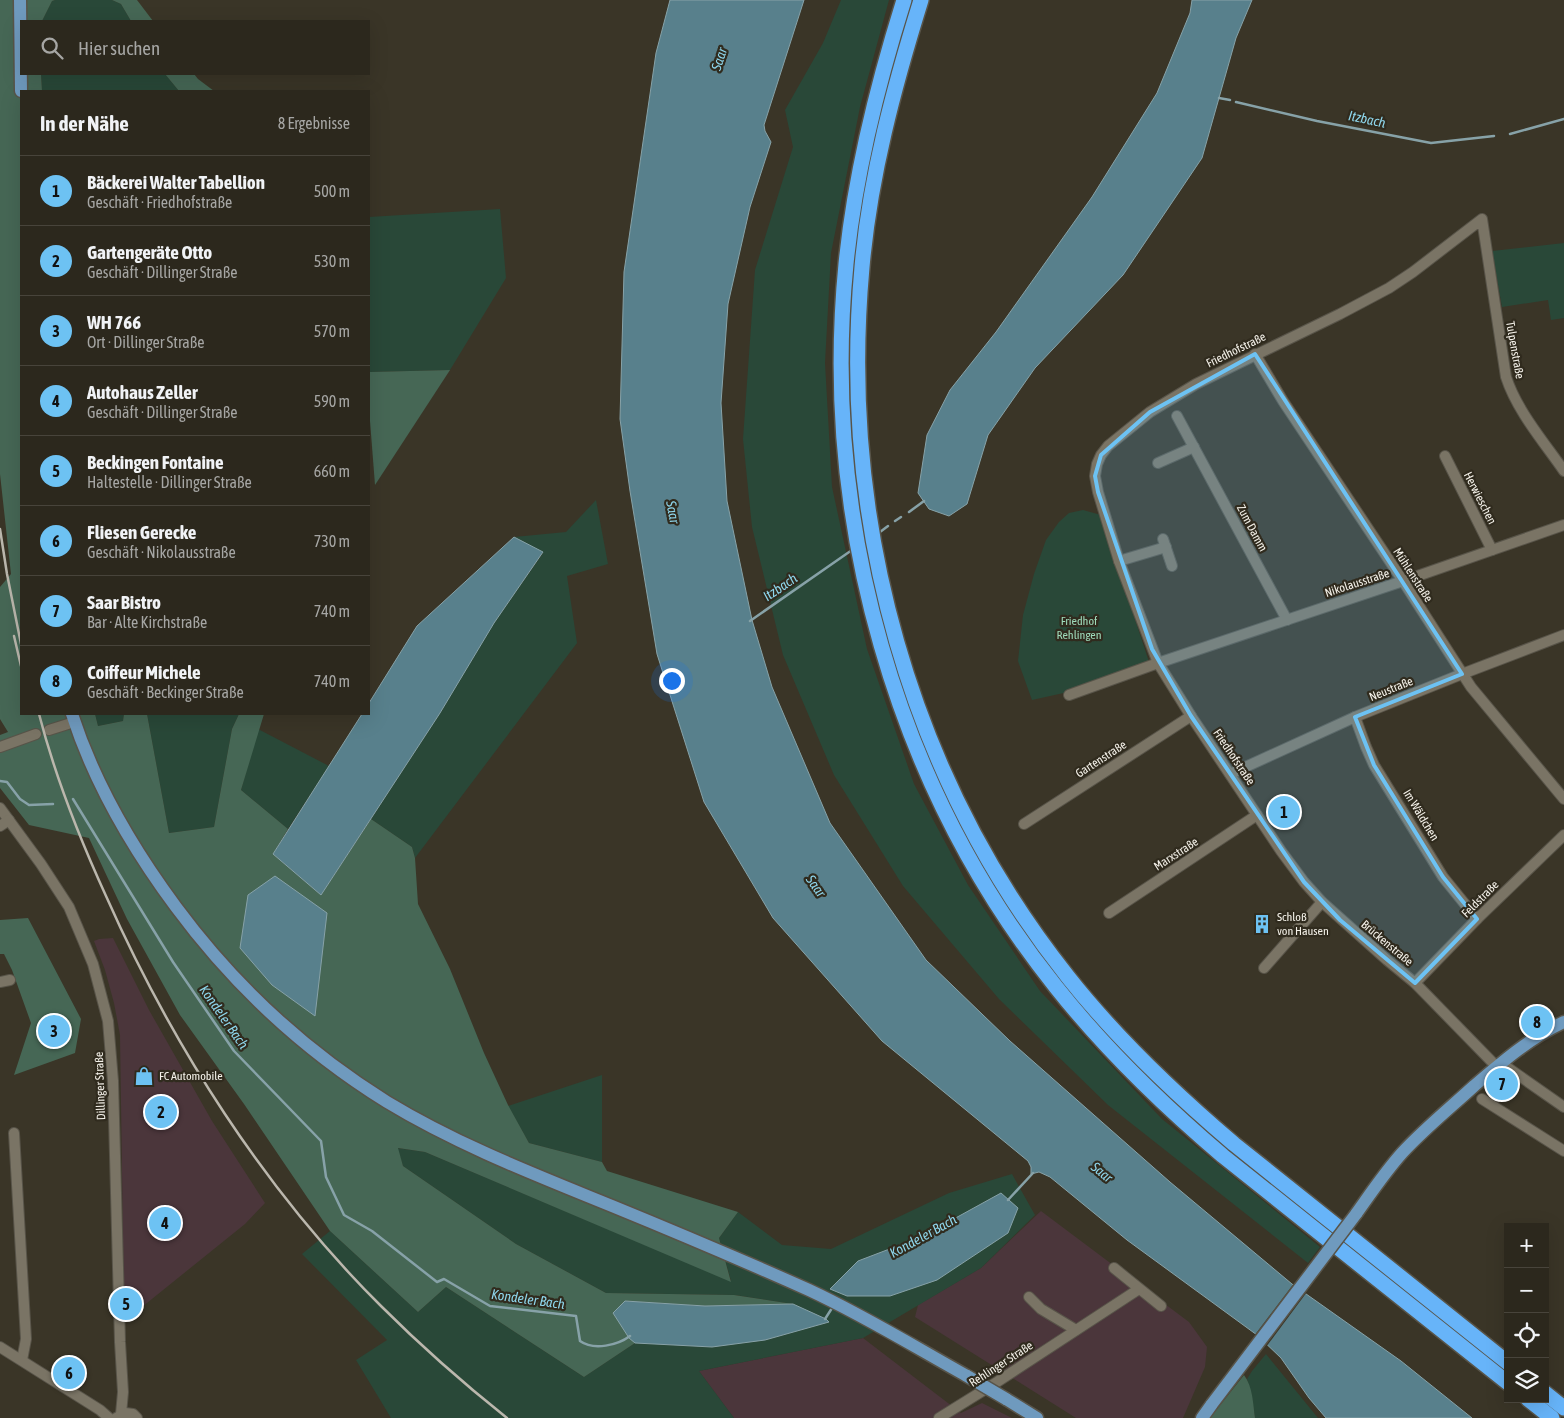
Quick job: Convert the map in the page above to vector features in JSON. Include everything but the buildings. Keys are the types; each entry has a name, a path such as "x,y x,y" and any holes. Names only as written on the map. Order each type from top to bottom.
{"highway":[{"path":"904,0 874,106 854,203 846,263 842,322 843,430 857,542 877,633 911,734 930,778 983,882 1009,922 1056,987 1122,1063 1185,1124 1504,1380"},
{"path":"920,0 889,109 869,206 862,265 857,368 863,477 872,539 892,629 933,745 973,830 1022,914 1068,977 1133,1052 1202,1118 1504,1360"},
{"path":"1549,1396 1564,1408"},
{"path":"1533,1403 1552,1418"}],"main road":[{"path":"20,0 20,20"},
{"path":"21,75 21,90"},
{"path":"70,719 124,829 161,887 189,924 220,963 251,994 315,1051 348,1076 428,1125 479,1150 812,1292 854,1313 967,1376 1037,1418"},
{"path":"1202,1418 1402,1153 1424,1130 1499,1065 1534,1038 1564,1022"}],"street":[{"name":"Friedhofstraße","path":"1322,902 1304,882 1257,815 1158,663 1119,561 1098,492 1095,476 1097,464 1108,446 1150,412 1196,384 1389,288 1482,219"},
{"name":"Tulpenstraße","path":"1482,219 1508,384 1518,404 1564,471"},
{"name":"Mühlenstraße","path":"1254,354 1462,674 1482,702 1564,799"},
{"name":"Zum Damm","path":"1177,416 1287,620"},
{"path":"1158,463 1194,447"},
{"name":"Herwieschen","path":"1445,456 1492,550"},
{"name":"Nikolausstraße","path":"1069,695 1564,525"},
{"path":"1119,561 1165,543 1172,566"},
{"name":"Neustraße","path":"1230,774 1355,717 1564,635"},
{"name":"Gartenstraße","path":"1024,824 1191,716"},
{"name":"Im Wäldchen","path":"1355,717 1374,765 1443,877 1477,919"},
{"path":"49,730 70,719"},
{"path":"0,747 36,734"},
{"name":"Dillinger Straße","path":"0,808 69,907 93,964 108,1021 113,1081 120,1342 124,1402 116,1416"},
{"name":"Marxstraße","path":"1109,912 1257,815"},
{"path":"0,826 9,820"},
{"name":"Feldstraße","path":"1415,983 1477,919 1564,835"},
{"path":"1264,968 1322,902"},
{"name":"Brückenstraße","path":"1322,902 1415,983 1499,1065 1564,1107"},
{"path":"1482,1099 1564,1151"},
{"path":"14,1133 26,1339 22,1360"},
{"path":"1114,1268 1161,1306"},
{"name":"Rehlinger Straße","path":"939,1418 998,1382 1139,1289"},
{"path":"1029,1297 1041,1309 1076,1330"},
{"path":"0,1347 100,1410 116,1416"},
{"name":"Dillinger Straße","path":"123,1392 135,1416"},
{"name":"Dillinger Straße","path":"116,1416 125,1412 135,1416"}],"highlighted area":[{"path":"1255,354 1462,674 1355,717 1374,765 1443,877 1477,919 1415,983 1340,920 1304,882 1191,716 1152,649 1098,492 1095,476 1101,455 1150,412"}],"shaded area":[{"path":"113,938 149,1010 212,1121 265,1203 245,1224 142,1307 124,1308 120,1035 105,970 94,941"},
{"path":"1041,1211 1189,1322 1207,1347 1205,1367 1183,1418 1076,1418 915,1317 918,1305 981,1268"},
{"path":"863,1338 961,1413 982,1403 1012,1418 734,1418 699,1371"}],"green space":[{"path":"0,0 55,0 52,1 42,20 20,20 20,75 41,75 42,90 20,90 20,715 95,715 98,726 123,721 124,715 147,715 169,833 214,827 232,729 239,715 264,715 241,790 288,829 273,854 321,895 371,819 412,847 415,858 418,904 450,969 484,1053 508,1105 529,1143 602,1162 607,1171 738,1212 719,1238 731,1282 425,1152 398,1148 403,1166 516,1244 606,1293 734,1295 793,1304 705,1306 625,1301 614,1313 635,1343 584,1377 446,1287 418,1312 330,1231 244,1104 180,1015 127,919 89,838 29,825 0,788 0,735 8,732 0,719 0,587 11,574 0,474"},
{"path":"112,0 121,4 130,20 42,20 52,1"},
{"path":"112,0 137,0 152,20 130,20 121,4"},
{"path":"841,0 889,0 860,107 831,253 825,363 832,487 867,649 914,784 968,885 1040,991 1162,1119 1320,1247 1308,1263 1108,1105 999,999 903,886 834,775 783,655 752,527 743,439 755,270 793,147 785,110 823,43"},
{"path":"41,75 166,75 178,90 42,90"},
{"path":"166,75 195,75 213,90 178,90"},
{"path":"500,209 506,278 450,370 370,372 370,217"},
{"path":"1564,243 1564,318 1551,320 1548,300 1502,307 1492,251"},
{"path":"450,370 375,485 370,421 370,372"},
{"path":"596,500 608,564 567,576 577,643 415,858 412,847 371,819 440,713 494,623 543,553 514,537 566,532"},
{"name":"Friedhof Rehlingen","path":"1083,510 1101,515 1149,662 1068,692 1032,700 1018,661 1023,615 1034,574 1046,540 1059,522 1069,513"},
{"path":"95,715 124,715 123,721 98,726"},
{"path":"147,715 239,715 232,729 214,827 169,833"},
{"path":"258,729 329,766 288,829 241,790"},
{"path":"28,918 81,1019 75,1053 14,1075 31,1023 12,970 4,954 0,954 0,920"},
{"path":"602,1075 602,1162 529,1143 508,1106"},
{"path":"397,1148 425,1152 731,1281 719,1238 738,1212 782,1245 831,1249 949,1193 1012,1174 1035,1215 981,1268 863,1338 699,1371 734,1418 391,1418 356,1360 387,1340 302,1254 330,1231 418,1312 446,1287 584,1377 635,1343 712,1347 765,1340 829,1322 793,1304 735,1295 606,1293 516,1244 403,1166","holes":["921,1237 830,1289 858,1261"]},
{"path":"1266,1354 1318,1418 1255,1418 1247,1379"},
{"path":"1244,1375 1251,1390 1255,1418 1210,1418"}],"water":[{"name":"Saar","path":"670,0 804,0 764,125 771,142 750,207 728,304 721,403 727,501 752,620 772,687 830,823 926,960 1010,1041 1170,1182 1292,1284 1401,1361 1472,1418 1326,1418 1309,1398 1281,1358 1257,1335 1127,1240 1050,1177 1039,1172 1031,1174 1031,1167 1028,1161 882,1041 773,918 704,802 657,654 620,419 624,272 656,53"},
{"path":"1192,0 1252,0 1236,38 1202,158 1123,275 1035,368 988,435 967,504 949,516 929,509 918,493 927,435 950,390 996,332 1092,197 1157,93 1190,13"},
{"path":"514,537 543,552 494,623 440,713 321,895 273,854 361,715 370,715 370,701 417,626"},
{"path":"275,876 327,913 315,1016 272,985 240,948 248,895"},
{"path":"1001,1193 1018,1208 1008,1233 937,1280 890,1296 847,1296 830,1289 858,1261 921,1237"},
{"path":"625,1301 705,1306 793,1304 829,1322 765,1340 712,1347 635,1343 629,1338 613,1313"}],"pier":[{"path":"1295,1282 1307,1292 1266,1347 1254,1336"}],"waterway":[{"name":"Itzbach","path":"1219,98 1230,100"},
{"name":"Itzbach","path":"1236,102 1317,121 1431,143 1494,136"},
{"name":"Itzbach","path":"1510,134 1564,119"},
{"name":"Itzbach","path":"909,512 924,501"},
{"name":"Itzbach","path":"895,521 901,517"},
{"name":"Itzbach","path":"880,532 888,526"},
{"name":"Itzbach","path":"750,621 852,550"},
{"name":"Kondeler Bach","path":"0,781 7,782 20,799 29,805 53,804"},
{"name":"Kondeler Bach","path":"73,799 173,962 234,1051 321,1141 326,1177 344,1215 372,1231 437,1282 444,1279 490,1306 576,1316 580,1341 592,1346 606,1346 630,1336"},
{"name":"Kondeler Bach","path":"1008,1200 1033,1173"},
{"name":"Kondeler Bach","path":"825,1319 834,1305"}],"railway":[{"path":"0,529 20,639"},
{"path":"14,636 20,662"},
{"path":"39,715 68,806 86,851 132,952 160,1007 191,1061 225,1114 260,1165 298,1214 339,1261 411,1335 458,1378 507,1418"}],"place":[{"name":"Bäckerei Walter Tabellion","path":"1284,812"},
{"name":"Schloß von Hausen","path":"1262,924"},
{"name":"Coiffeur Michele","path":"1537,1022"},
{"name":"WH 766","path":"54,1031"},
{"name":"FC Automobile","path":"144,1076"},
{"name":"Saar Bistro","path":"1502,1084"},
{"name":"Gartengeräte Otto","path":"161,1112"},
{"name":"Autohaus Zeller","path":"165,1223"},
{"name":"Beckingen Fontaine","path":"126,1304"},
{"name":"Fliesen Gerecke","path":"69,1373"}]}
